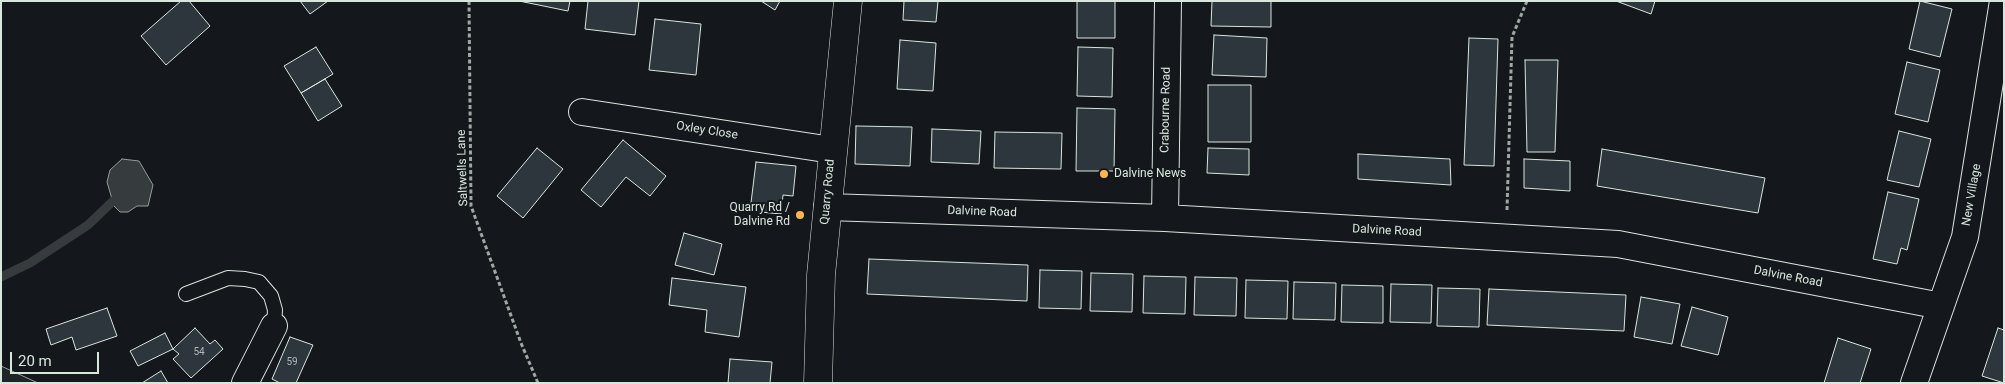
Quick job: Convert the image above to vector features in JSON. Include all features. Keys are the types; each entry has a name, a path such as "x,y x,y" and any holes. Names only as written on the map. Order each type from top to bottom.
{"street":[{"name":"Quarry Road","path":"818,383 820,275 848,1"},
{"name":"Crabourne Road","path":"1165,218 1168,1"},
{"name":"New Village","path":"1914,383 1965,237 2003,1"},
{"name":"Oxley Close","path":"582,112 832,150"},
{"name":"Dalvine Road","path":"827,207 1165,218 1618,244 1941,306"},
{"path":"245,383 274,326"}],"lane":[{"path":"186,294 228,278 259,282 271,296 275,310 274,326"}],"path":[{"name":"Saltwells Lane","path":"469,1 471,206 521,343 538,383"},
{"path":"1506,237 1512,37 1527,1"}],"shaded area":[{"path":"122,159 139,161 153,185 148,206 137,206 128,212 120,212 114,206 107,182 110,170"},
{"path":"1,366 38,383 1,383"}],"building":[{"path":"181,1 189,1 210,26 166,65 141,36"},
{"path":"300,1 328,1 310,14"},
{"path":"519,1 570,1 568,11"},
{"path":"588,1 639,1 635,35 585,29"},
{"path":"761,1 780,1 775,10"},
{"path":"904,1 938,1 936,22 903,20"},
{"path":"1077,1 1115,1 1115,38 1077,38"},
{"path":"1212,1 1271,1 1271,27 1211,26"},
{"path":"1616,1 1655,1 1651,14"},
{"path":"1920,1 1952,9 1940,57 1909,49"},
{"path":"655,19 701,24 696,75 649,70"},
{"path":"1214,35 1267,38 1266,77 1212,75"},
{"path":"1469,38 1498,39 1494,166 1464,165"},
{"path":"900,40 936,43 933,91 897,89"},
{"path":"316,47 333,74 301,93 284,66"},
{"path":"1078,47 1113,48 1112,97 1077,96"},
{"path":"1525,60 1558,60 1555,152 1527,152"},
{"path":"1907,62 1940,70 1928,122 1895,114"},
{"path":"325,79 342,106 318,121 301,93"},
{"path":"1208,85 1251,85 1251,142 1208,142"},
{"path":"1077,108 1115,109 1114,171 1076,171"},
{"path":"856,126 912,127 910,166 855,164"},
{"path":"932,129 981,131 979,164 931,162"},
{"path":"1899,131 1931,139 1919,187 1887,180"},
{"path":"995,132 1062,133 1061,169 994,168"},
{"path":"623,140 666,176 650,196 626,177 601,207 581,190"},
{"path":"537,148 563,169 523,218 497,196"},
{"path":"1208,148 1249,149 1249,175 1207,173"},
{"path":"1602,149 1765,178 1758,213 1597,186"},
{"path":"1358,154 1450,159 1451,185 1358,179"},
{"path":"1524,159 1570,161 1570,191 1524,188"},
{"path":"756,162 796,166 793,196 783,195 781,214 750,211"},
{"path":"1888,192 1919,199 1907,250 1901,248 1897,264 1873,259"},
{"path":"684,233 722,244 714,275 675,265"},
{"path":"869,259 1028,265 1027,301 867,294"},
{"path":"1040,270 1082,271 1081,309 1039,308"},
{"path":"1091,273 1133,274 1132,312 1090,311"},
{"path":"1144,276 1186,277 1185,314 1143,313"},
{"path":"1195,277 1237,278 1236,316 1194,315"},
{"path":"672,278 746,287 739,337 705,332 707,310 669,305"},
{"path":"1246,280 1288,281 1287,319 1245,318"},
{"path":"1294,282 1336,283 1335,320 1293,319"},
{"path":"1391,284 1432,285 1431,323 1390,322"},
{"path":"1342,285 1383,286 1383,323 1341,322"},
{"path":"1438,288 1480,289 1479,327 1437,326"},
{"path":"1489,289 1626,295 1624,331 1487,325"},
{"path":"1641,297 1680,304 1672,344 1634,337"},
{"path":"1692,307 1728,317 1718,355 1681,346"},
{"path":"107,308 117,336 76,350 72,337 51,345 46,329"},
{"path":"195,328 210,344 215,340 223,349 191,378 173,359 179,354 173,349"},
{"path":"1998,328 2004,330 2004,383 1982,376"},
{"path":"165,333 173,349 138,366 130,351"},
{"path":"290,337 313,345 296,383 280,383 272,379"},
{"path":"1838,338 1871,349 1860,383 1824,383"},
{"path":"730,359 772,362 770,383 728,383"},
{"path":"161,371 168,383 142,383"}],"waterway":[{"path":"1,277 30,263 88,225 113,201"}],"place":[{"name":"Dalvine News","path":"1104,174"},
{"name":"Quarry Rd / Dalvine Rd","path":"800,215"}]}
